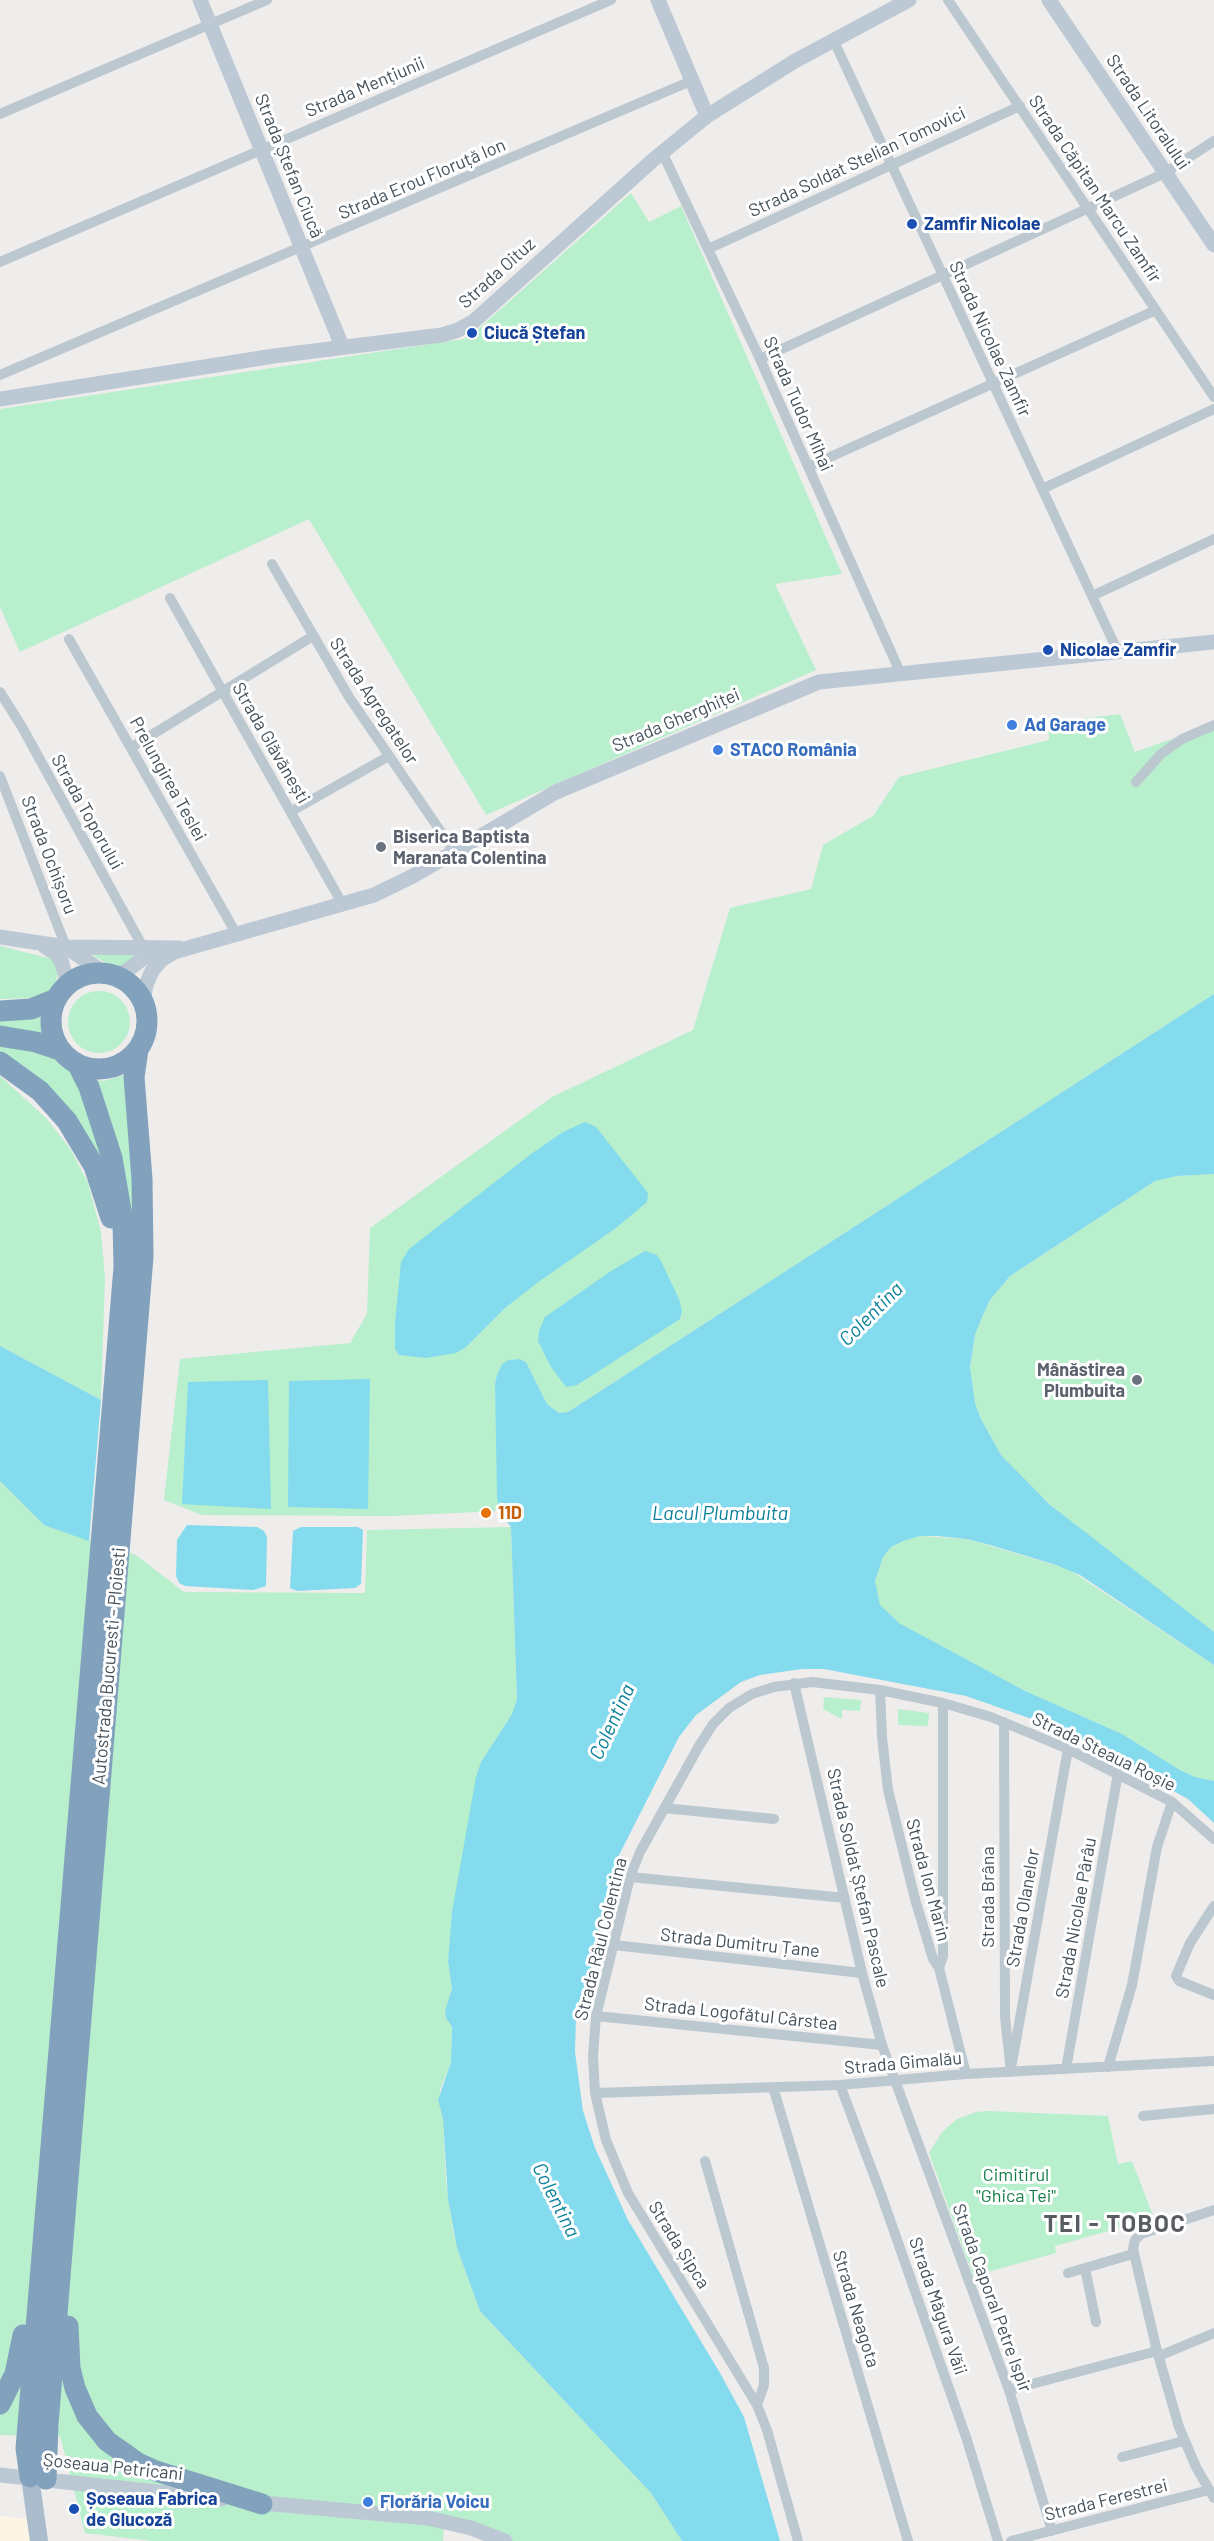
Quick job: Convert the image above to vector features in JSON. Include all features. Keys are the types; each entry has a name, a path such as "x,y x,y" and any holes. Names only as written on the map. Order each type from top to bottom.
{"highway":[{"path":"0,1011 31,1009 85,975 108,974 130,985 143,1002 147,1021 146,1031 138,1050 122,1064 100,1070 78,1065 60,1050 36,1042 0,1036"},
{"path":"60,1050 51,1030 52,1009 62,991"},
{"name":"Autostrada Bucuresti - Ploiesti","path":"52,2144 125,1374 143,1257 143,1216 134,1077 138,1050"},
{"path":"0,1062 21,1076 51,1102 67,1121 94,1166 105,1196 114,1233 125,1374"},
{"path":"78,1065 97,1110 116,1175 124,1239 121,1315"},
{"name":"Autostrada Bucuresti - Ploiesti","path":"74,2116 101,1643"},
{"path":"38,2478 48,2424 74,2116"},
{"path":"74,2116 76,2166 68,2331 70,2368 81,2404 96,2429 107,2441 138,2463 176,2478 262,2504"},
{"path":"38,2478 26,2448 52,2144"},
{"path":"0,2404 11,2384 19,2358 41,2195 52,2144"}],"main road":[{"path":"38,2478 39,2541"},
{"path":"38,2478 50,2541"}],"street":[{"name":"Strada Ștefan Ciucă","path":"200,0 342,346"},
{"path":"0,114 267,0"},
{"name":"Strada Mențiunii","path":"0,262 611,0"},
{"path":"658,0 707,116"},
{"name":"Strada Oituz","path":"0,399 342,346 442,334 466,326 707,116 751,87 833,39 909,0"},
{"name":"Strada Căpitan Marcu Zamfir","path":"948,0 1214,397"},
{"name":"Strada Litoralului","path":"1049,0 1214,245"},
{"name":"Strada Nicolae Zamfir","path":"833,39 1118,652"},
{"name":"Strada Erou Floruță Ion","path":"0,375 415,201 691,81"},
{"name":"Strada Soldat Stelian Tomovici","path":"708,249 1020,106"},
{"path":"760,359 1165,173 1214,141"},
{"name":"Strada Tudor Mihai","path":"663,152 760,359 900,672"},
{"path":"808,466 1156,310"},
{"path":"1042,489 1214,410"},
{"path":"1092,596 1214,539"},
{"name":"Strada Agregatelor","path":"272,564 349,697 454,851"},
{"name":"Strada Glăvănești","path":"170,598 343,905"},
{"path":"132,747 313,636"},
{"name":"Prelungirea Teslei","path":"69,639 237,935"},
{"name":"Strada Gherghiței","path":"143,1002 146,986 157,964 168,956 185,948 343,905 392,887 556,792 793,691 827,679 1214,642"},
{"name":"Strada Toporului","path":"0,692 144,949"},
{"path":"1136,782 1161,754 1182,739 1214,725"},
{"path":"292,811 389,756"},
{"name":"Strada Ochișoru","path":"0,776 66,947"},
{"name":"Strada Gherghiței","path":"0,937 66,947 185,948"},
{"name":"Strada Gherghiței","path":"38,944 59,956 65,968 62,991"},
{"name":"Strada Gherghiței","path":"66,947 108,974 125,972 161,949"},
{"name":"Strada Râul Colentina","path":"595,2093 593,2045 596,2016 630,1877 640,1852 699,1746 721,1716 752,1695 794,1683 830,1683 944,1703 1004,1722"},
{"name":"Strada Soldat Ștefan Pascale","path":"794,1683 862,1973 894,2080"},
{"name":"Strada Ion Marin","path":"880,1690 883,1755 888,1790 929,1948 939,1968 966,2074"},
{"path":"939,1968 943,1956 944,1703"},
{"name":"Strada Steaua Roșie","path":"1004,1722 1068,1749 1172,1802 1214,1839"},
{"name":"Strada Brâna","path":"1004,1722 1005,2017 1011,2072"},
{"name":"Strada Olanelor","path":"1011,2072 1068,1749"},
{"name":"Strada Nicolae Pârâu","path":"1066,2069 1118,1773"},
{"path":"1108,2067 1132,1985 1157,1847 1172,1802"},
{"path":"664,1808 774,1818"},
{"path":"630,1877 845,1898"},
{"path":"1214,1906 1190,1943 1176,1976 1179,1982 1214,1995"},
{"name":"Strada Dumitru Țane","path":"614,1945 862,1973"},
{"name":"Strada Logofătul Cârstea","path":"596,2016 882,2045"},
{"name":"Strada Gimalău","path":"595,2093 840,2085 966,2074 1214,2061"},
{"name":"Strada Caporal Petre Ispir","path":"894,2080 1009,2390 1052,2531"},
{"name":"Strada Măgura Văii","path":"840,2085 881,2194 967,2440 998,2541"},
{"name":"Strada Neagota","path":"773,2087 909,2541"},
{"name":"Strada Șipca","path":"595,2093 606,2140 628,2193 757,2405 767,2430 798,2541"},
{"path":"1143,2116 1214,2109"},
{"name":"Strada Șipca","path":"705,2161 764,2368 764,2385 757,2405"},
{"path":"1211,2490 1185,2441 1158,2354 1133,2254 1135,2240 1141,2234 1214,2210"},
{"path":"1068,2273 1133,2254"},
{"path":"1085,2268 1096,2322"},
{"path":"1009,2390 1158,2354 1214,2332"},
{"path":"1122,2457 1185,2441"},
{"name":"Șoseaua Petricani","path":"0,2475 262,2504 428,2518 471,2528 505,2541"},
{"name":"Strada Ferestrei","path":"1011,2541 1211,2490"}],"shaded area":[{"path":"0,2516 39,2520 42,2541 0,2541"}],"green space":[{"path":"631,193 649,222 681,206 842,574 775,584 816,670 486,815 309,519 20,652 0,607 0,409 464,339 475,332"},
{"path":"1120,714 1135,752 1214,724 1214,994 568,1412 559,1413 547,1404 526,1362 519,1359 509,1360 497,1375 495,1384 499,1511 391,1516 202,1515 164,1500 180,1359 350,1343 367,1314 370,1228 552,1097 693,1030 730,908 811,889 823,845 873,816 899,777 1049,740 1048,723"},
{"path":"0,946 52,959 58,969 56,984 46,994 34,998 0,999"},
{"path":"84,950 140,953 124,966 114,968"},
{"path":"93,991 105,991 121,1000 128,1010 130,1022 128,1034 121,1044 105,1053 93,1053 82,1048 73,1039 68,1028 68,1016 73,1005 82,996"},
{"path":"44,1012 45,1039 0,1032 0,1017"},
{"path":"0,1042 51,1054 57,1062 74,1075 89,1102 106,1181 0,1057"},
{"path":"125,1075 133,1172 135,1246 92,1080 104,1081"},
{"path":"0,1076 47,1119 71,1150 88,1183 101,1232 105,1278 101,1400 0,1346"},
{"path":"1214,1174 1214,1632 1079,1529 1029,1486 1001,1455 981,1419 975,1403 970,1367 975,1335 982,1317 990,1300 1010,1276 1155,1181 1177,1176"},
{"path":"0,1481 44,1525 136,1555 184,1592 365,1593 367,1530 511,1527 517,1699 512,1714 481,1762 448,1962 452,1988 445,2011 446,2018 452,2027 451,2062 440,2090 440,2109 443,2119 446,2182 453,2230 457,2248 480,2311 651,2493 682,2541 505,2541 444,2522 443,2541 152,2541 85,2533 60,2436 0,2435"},
{"path":"920,1536 967,1539 1068,1569 1214,1665 1214,1781 1195,1777 1180,1770 1122,1734 977,1667 899,1623 886,1613 880,1605 875,1581 883,1557 891,1547"},
{"path":"824,1697 861,1700 860,1711 842,1710 842,1719 823,1709"},
{"path":"898,1709 929,1713 928,1726 898,1725"},
{"name":"Cimitirul \"Ghica Tei\"","path":"976,2112 1108,2116 1118,2164 1132,2161 1154,2218 1055,2246 1056,2253 973,2276 929,2153 942,2132 957,2119"}],"water":[{"name":"Lacul Plumbuita","path":"1214,994 1214,1174 1177,1176 1155,1181 1010,1276 990,1300 982,1317 975,1335 970,1367 975,1403 1001,1455 1049,1504 1214,1632 1214,1665 1080,1575 1056,1565 967,1539 920,1536 903,1541 891,1547 883,1557 875,1581 880,1605 899,1623 1023,1690 1122,1734 1180,1770 1195,1777 1214,1781 1214,1823 1188,1799 1079,1739 1029,1718 966,1696 824,1669 802,1669 760,1675 741,1682 696,1715 679,1737 615,1863 602,1940 587,1978 576,2017 575,2052 583,2111 595,2148 628,2220 744,2417 780,2541 682,2541 651,2493 480,2311 457,2248 448,2199 443,2119 438,2100 451,2062 452,2027 446,2018 445,2011 452,1988 448,1962 452,1912 476,1777 481,1762 512,1714 517,1699 511,1527 499,1511 497,1496 495,1384 497,1375 502,1364 509,1360 519,1359 526,1362 547,1404 559,1413 568,1412"},
{"path":"585,1122 596,1127 648,1193 647,1202 616,1228 505,1308 466,1347 456,1353 426,1358 399,1355 395,1349 395,1322 401,1262 409,1249 531,1154 563,1132"},
{"path":"645,1251 657,1255 661,1261 679,1299 682,1311 680,1319 577,1385 566,1387 551,1367 538,1341 539,1331 545,1317 611,1271"},
{"path":"0,1346 101,1400 89,1541 44,1525 0,1481"},
{"path":"370,1379 368,1509 288,1507 289,1381"},
{"path":"268,1380 271,1509 182,1504 188,1382"},
{"path":"187,1525 257,1527 264,1531 267,1537 266,1586 253,1590 185,1586 179,1583 176,1576 177,1540"},
{"path":"301,1527 358,1527 363,1530 361,1584 355,1588 297,1591 290,1588 293,1531"}],"place":[{"name":"Zamfir Nicolae","path":"912,224"},
{"name":"Ciucă Ștefan","path":"472,333"},
{"name":"Nicolae Zamfir","path":"1048,650"},
{"name":"Ad Garage","path":"1012,725"},
{"name":"STACO România","path":"718,750"},
{"name":"Biserica Baptista Maranata Colentina","path":"381,847"},
{"name":"Mânăstirea Plumbuita","path":"1137,1380"},
{"name":"11D","path":"486,1513"},
{"name":"Florăria Voicu","path":"368,2502"},
{"name":"Șoseaua Fabrica de Glucoză","path":"74,2509"}],"district":[{"name":"TEI - TOBOC","path":"1115,2224"}],"water label":[{"name":"Colentina","path":"871,1314"},
{"name":"Colentina","path":"612,1722"},
{"name":"Colentina","path":"556,2200"}]}
